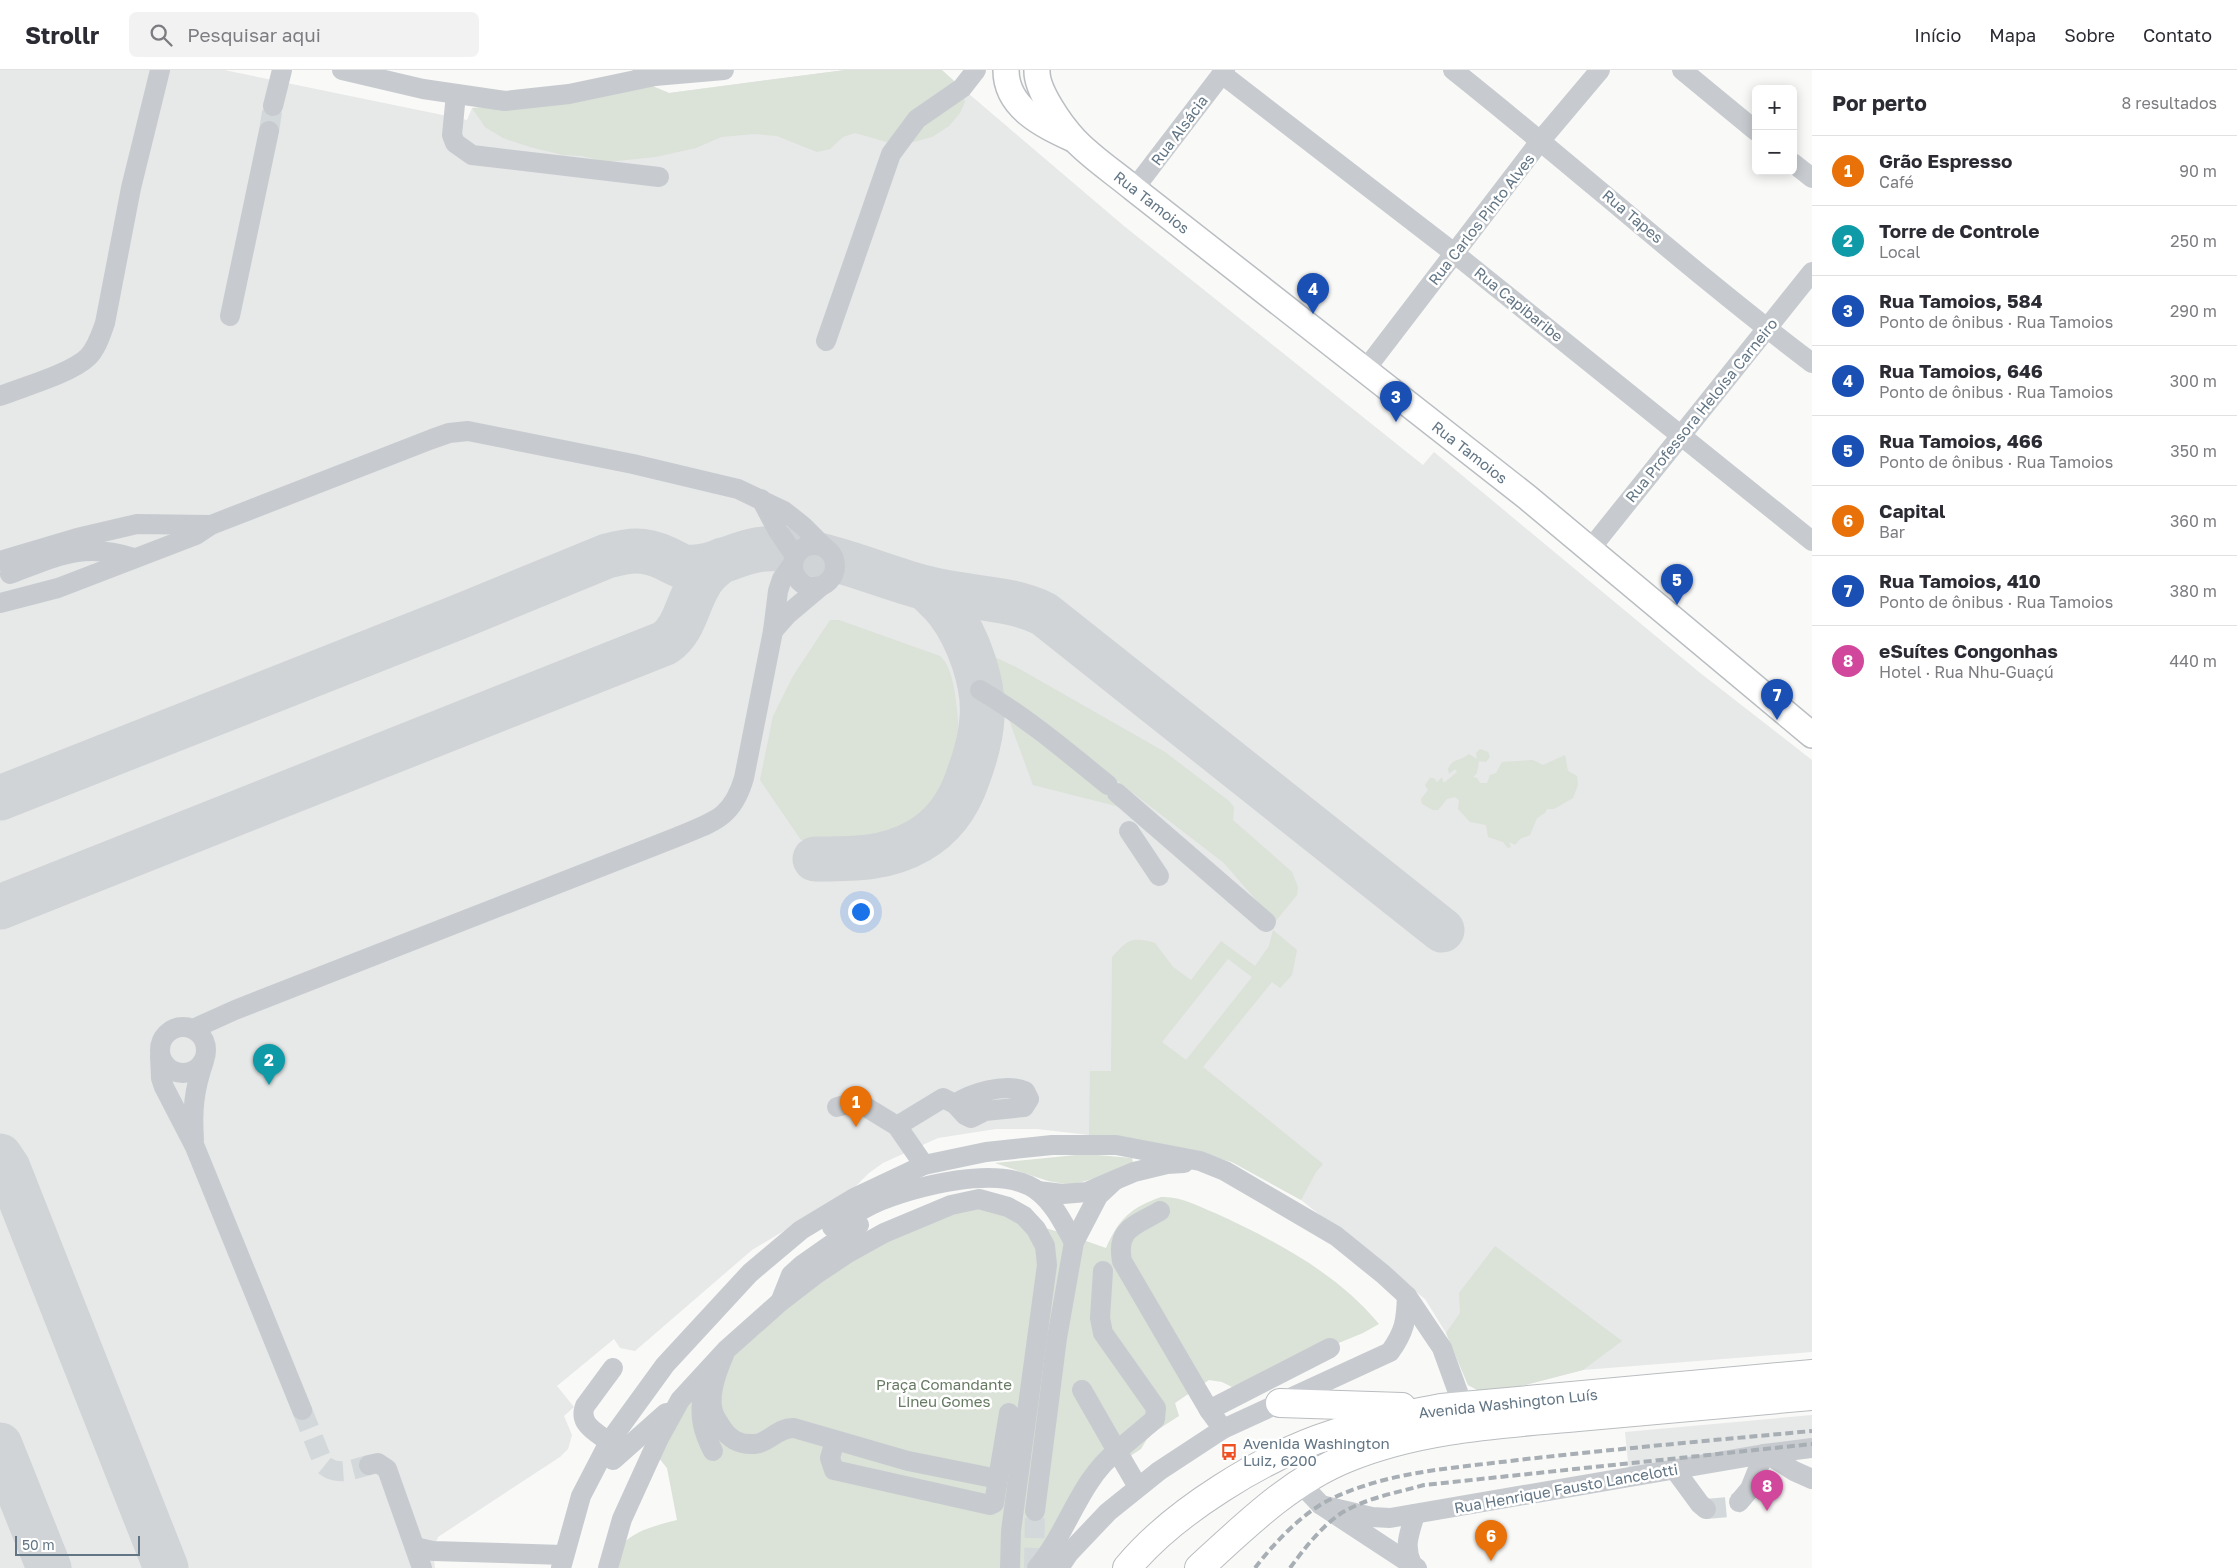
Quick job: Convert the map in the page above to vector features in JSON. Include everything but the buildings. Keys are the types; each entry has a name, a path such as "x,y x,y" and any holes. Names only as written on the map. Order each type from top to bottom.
{"highway":[{"name":"Avenida Washington Luís","path":"1127,1568 1138,1554 1167,1528 1242,1476 1332,1434 1387,1418 1452,1407 1812,1374"},
{"name":"Avenida Washington Luís","path":"1200,1568 1253,1519 1300,1483 1346,1458 1390,1443 1436,1433 1504,1423 1812,1396"},
{"path":"1280,1403 1452,1407"}],"main road":[{"name":"Rua Tamoios","path":"1001,73 1016,101 1028,116 1075,140 1134,189 1591,548 1812,735"},
{"path":"1001,73 1024,89 1038,79"},
{"name":"Rua Tamoios","path":"1038,79 1044,98 1075,140"}],"street":[{"path":"0,396 77,365 88,356 97,343 105,323 131,188 160,70"},
{"path":"273,106 282,70"},
{"path":"342,70 423,88 505,101 578,92 655,76 724,70"},
{"path":"618,70 655,76"},
{"path":"826,341 891,154 916,119 962,88 976,70"},
{"name":"Rua Tapes","path":"1454,70 1766,328 1812,363"},
{"name":"Rua Carlos Pinto Alves","path":"1365,370 1541,140 1600,70"},
{"path":"1682,70 1755,130"},
{"name":"Rua Alsácia","path":"1134,189 1223,72"},
{"name":"Rua Capibaribe","path":"1223,72 1682,434 1812,540"},
{"path":"456,94 452,135 455,143 472,155 660,177"},
{"path":"230,316 269,131"},
{"path":"1797,166 1812,178"},
{"name":"Rua Professora Heloísa Carneiro","path":"1591,548 1812,272"},
{"path":"0,603 58,588 196,535 211,525 432,439 449,433 468,431 585,454 738,489 784,511 830,552 835,568 833,576 788,614 773,632"},
{"path":"761,499 794,560 793,573 804,585 812,588 820,587"},
{"path":"5,568 77,538 137,524 211,525"},
{"path":"193,1029 235,1010 685,834 709,824 727,813 739,796 744,778 782,578 794,560 806,547 815,545 824,547"},
{"path":"5,568 80,550 134,558"},
{"path":"980,690 1010,707 1043,732 1166,833 1266,922"},
{"path":"1129,831 1159,876"},
{"path":"1146,856 1166,833"},
{"path":"195,1147 193,1103 196,1084 212,1040 235,1010"},
{"path":"160,1056 169,1070 177,1073 193,1072 205,1056 205,1042 200,1034 193,1029 178,1027 171,1030 161,1041 160,1056 161,1078 195,1147 302,1410"},
{"path":"898,1126 943,1098 955,1104"},
{"path":"837,1107 851,1103 866,1107 898,1126 924,1166"},
{"path":"415,1547 433,1551 562,1562 581,1496 665,1365 750,1273 801,1230 854,1198 924,1166 986,1152 1052,1144 1116,1145 1200,1161 1225,1171 1336,1236 1407,1296 1442,1348 1452,1407"},
{"path":"750,1273 871,1205 908,1192 968,1178 1001,1179 1021,1183 1038,1191 1073,1194 1087,1192 1134,1172 1167,1164 1200,1161"},
{"path":"1035,1511 1057,1338 1074,1242 1098,1196 1114,1181"},
{"path":"1038,1191 1056,1211 1074,1242"},
{"path":"780,1302 792,1275 802,1265 840,1237 888,1210 908,1192"},
{"path":"611,1451 645,1434 680,1400 726,1350 780,1302 848,1253 884,1233 963,1201 979,1199 993,1201 1024,1216 1036,1230 1045,1246 1047,1264 1011,1531 1010,1568"},
{"path":"1160,1211 1126,1232 1122,1238 1120,1248 1122,1261 1222,1429"},
{"path":"1037,1568 1058,1540 1088,1483 1102,1464 1155,1419 1156,1408 1104,1333 1100,1318 1103,1271"},
{"path":"1059,1568 1069,1553 1108,1512 1138,1487 1222,1429 1390,1352 1401,1336 1406,1322 1407,1296"},
{"path":"1209,1410 1330,1348"},
{"path":"726,1350 716,1377 712,1396 713,1413 729,1438 743,1444 757,1444 778,1431 794,1428 908,1461 988,1477"},
{"path":"611,1451 586,1423 583,1412 585,1406 612,1368"},
{"path":"706,1370 701,1418 704,1432 714,1452"},
{"path":"835,1441 830,1458 834,1470 990,1505 994,1502 988,1477 992,1455 1009,1413 1031,1377"},
{"path":"1082,1390 1138,1487"},
{"path":"608,1568 622,1519 658,1440 680,1400"},
{"name":"Rua Henrique Fausto Lancelotti","path":"1321,1504 1372,1517 1390,1518 1766,1454 1812,1448"},
{"path":"1739,1502 1750,1489 1766,1454 1794,1471 1812,1479"},
{"path":"369,1465 378,1463 387,1469 422,1568"},
{"path":"1675,1470 1700,1504 1706,1509"},
{"path":"1300,1483 1321,1504 1415,1566"},
{"path":"1415,1566 1407,1554 1407,1546 1416,1514"}],"shaded area":[{"path":"0,70 224,70 467,120 472,108 534,104 650,85 669,93 845,70 962,88 1124,226 1423,465 1434,452 1699,672 1812,760 1812,1352 1583,1370 1487,1395 1468,1385 1446,1333 1425,1299 1301,1200 1232,1162 1188,1149 1089,1135 1037,1129 996,1129 938,1138 883,1163 869,1173 851,1191 752,1250 635,1351 620,1348 614,1339 557,1386 574,1407 564,1416 572,1435 568,1449 560,1457 438,1537 433,1551 435,1568 0,1568"},
{"path":"1812,1415 1812,1455 1629,1472 1625,1432"}],"green space":[{"path":"845,70 942,70 962,88 965,102 960,113 949,126 932,137 906,144 894,144 855,133 843,137 830,149 817,152 777,136 754,134 721,137 696,148 655,157 607,162 582,156 563,155 503,138 485,127 472,108 534,104 650,85 669,93"},
{"path":"830,620 839,620 940,656 951,674 958,718 955,750 950,765 937,793 924,812 911,822 882,835 866,839 833,842 801,840 760,780 773,716 793,676"},
{"path":"990,655 1016,667 1165,752 1229,801 1234,807 1233,820 1292,872 1298,887 1297,895 1275,922 1224,863 999,690 988,659"},
{"path":"1009,720 1122,805 1120,807 1033,785"},
{"path":"1480,749 1488,752 1490,757 1486,762 1479,761 1477,773 1473,777 1477,778 1480,783 1487,783 1490,775 1496,773 1502,762 1533,760 1543,765 1565,755 1568,771 1577,776 1578,785 1573,798 1554,809 1547,809 1545,813 1537,818 1530,835 1520,839 1515,845 1509,842 1511,847 1508,848 1503,842 1488,837 1486,825 1470,822 1458,809 1459,800 1455,797 1447,799 1438,810 1433,810 1422,804 1421,799 1428,790 1425,785 1430,778 1434,778 1437,782 1442,777 1443,782 1445,782 1457,772 1455,769 1449,774 1448,769 1452,763 1469,754 1477,759 1476,753"},
{"path":"1273,930 1297,950 1292,975 1280,988 1272,982 1203,1067 1323,1164 1316,1172 1301,1200 1232,1162 1188,1149 1089,1135 1090,1071 1111,1071 1112,957 1117,951 1130,941 1141,940 1155,943 1173,967 1191,980 1221,941 1255,966 1269,946","holes":["1228,959 1252,977 1186,1060 1162,1042"]},
{"path":"1086,1154 1132,1158 1134,1167 1071,1185 1048,1181 995,1163"},
{"name":"Praça Comandante Lineu Gomes","path":"1161,1197 1175,1198 1195,1205 1237,1223 1282,1247 1344,1289 1379,1324 1363,1333 1232,1387 1222,1382 1209,1380 1175,1403 1179,1416 1154,1432 1141,1449 1103,1474 1037,1568 603,1568 619,1548 634,1535 652,1527 677,1520 667,1468 645,1441 730,1337 949,1200 1066,1234 1106,1248 1116,1229 1133,1210"},
{"path":"1495,1246 1622,1341 1583,1370 1487,1395 1468,1385 1446,1333 1460,1313 1459,1293"}],"taxiway":[{"path":"0,798 456,618 607,556 630,551 643,551 686,567 696,567 706,566 754,550 784,549 825,557 941,592 1016,604 1044,614 1442,930"},
{"path":"0,907 665,643 677,631 703,578 722,560"},
{"path":"815,859 868,857 893,852 906,847 927,835 942,822 955,805 964,787 980,733 982,718 981,691 974,662 962,634 948,611 927,589"},
{"path":"0,1156 8,1168 166,1568"},
{"path":"0,1445 49,1568"}],"tunnel":[{"path":"269,131 273,106"},
{"path":"302,1410 324,1465 335,1471 351,1470 369,1465"},
{"path":"1706,1509 1728,1507 1739,1502"},
{"path":"1034,1568 1035,1511"}],"railway":[{"path":"1255,1568 1280,1538 1301,1519 1322,1504 1355,1489 1400,1476 1628,1448 1812,1431"},
{"path":"1290,1568 1319,1532 1340,1514 1370,1500 1424,1485 1812,1444"}],"place":[{"name":"Rua Tamoios, 646","path":"1313,314"},
{"name":"Rua Tamoios, 584","path":"1396,422"},
{"name":"Rua Tamoios, 466","path":"1677,605"},
{"name":"Rua Tamoios, 410","path":"1777,720"},
{"name":"Torre de Controle","path":"269,1085"},
{"name":"Grão Espresso","path":"856,1127"},
{"name":"Avenida Washington Luiz, 6200","path":"1229,1452"},
{"name":"eSuítes Congonhas","path":"1767,1511"},
{"name":"Capital","path":"1491,1561"}]}
